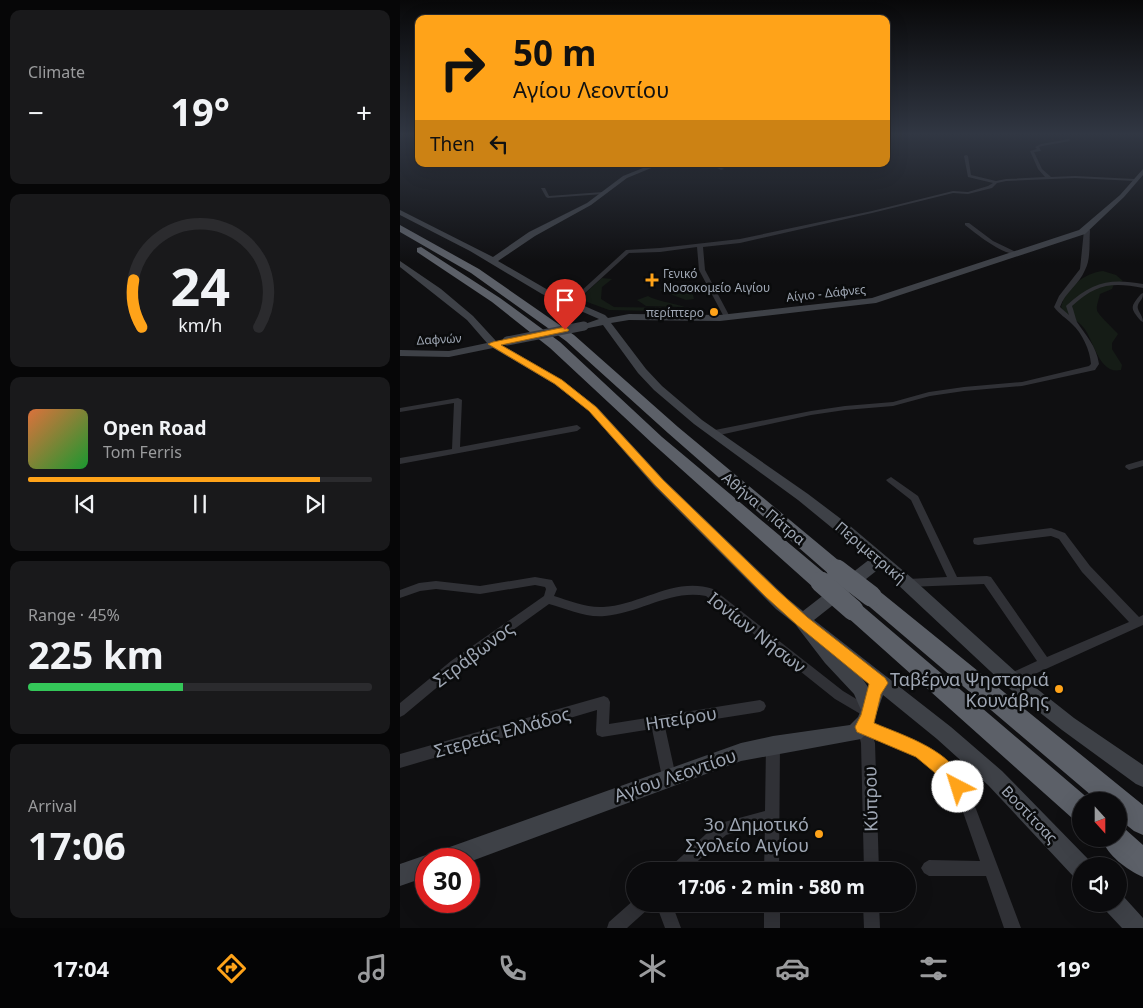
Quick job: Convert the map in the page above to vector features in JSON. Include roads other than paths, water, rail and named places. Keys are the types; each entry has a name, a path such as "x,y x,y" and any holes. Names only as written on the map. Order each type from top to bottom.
{"highway":[{"name":"Αθήνα - Πάτρα","path":"400,228 475,271 570,338 673,430 837,570 871,596 1106,792"},
{"name":"Αθήνα - Πάτρα","path":"400,237 496,300 555,345 657,440 1072,801"},
{"name":"Αθήνα - Πάτρα","path":"1128,810 1143,822"},
{"path":"1126,848 1143,863"}],"street":[{"path":"494,261 532,234 589,204 627,176"},
{"path":"970,176 996,182 1050,178 1135,180"},
{"name":"Αίγιο - Δάφνες","path":"507,342 629,317 700,315 727,317 867,303 927,282 953,276 1014,253 1086,230 1122,196 1138,176"},
{"path":"571,303 628,251 700,246 747,239 872,212 952,192 968,194 996,182"},
{"path":"543,189 548,197 604,193"},
{"path":"400,212 494,261 544,292 595,313 607,321"},
{"path":"967,224 991,242 1014,253"},
{"path":"715,434 821,411 893,404 929,394 1022,384 1092,368 1096,364 1095,358 1084,334 1057,307 1065,292 1083,271 1086,263 1084,257 1086,230"},
{"path":"700,246 702,270 727,317"},
{"name":"Βοστίτσας","path":"400,263 474,321 493,344 558,382 593,409 666,490 748,571 802,621 944,733 995,778 1072,859"},
{"path":"1074,322 1069,306 1092,287 1120,282 1143,286"},
{"path":"1143,295 1135,305 1135,310 1143,320"},
{"name":"Περιμετρική","path":"607,321 631,356 658,388 715,434 844,529 908,583 1011,679 1068,724 1143,777"},
{"name":"Δαφνών","path":"400,353 449,354 507,342"},
{"path":"400,410 458,400 456,451"},
{"path":"400,461 577,428"},
{"path":"1129,467 1143,463"},
{"path":"891,480 914,498 954,581"},
{"path":"978,541 1051,532 1062,536 1086,569 1141,621 1044,662 1011,679"},
{"path":"867,716 860,688 832,658 802,621 879,560"},
{"path":"908,583 987,580 1044,662"},
{"path":"400,594 431,585 448,585 480,590 535,581 543,582 550,586 552,589 548,599"},
{"name":"Ιονίων Νήσων","path":"548,599 586,611 605,612 628,608 683,591 700,590 709,592 839,696 916,748 948,773 966,801 1010,926"},
{"name":"Στράβωνος","path":"400,711 456,665 548,599"},
{"path":"867,716 874,691 880,683"},
{"name":"Ηπείρου","path":"604,702 602,730 760,706"},
{"name":"Στερεάς Ελλάδος","path":"400,761 604,702"},
{"name":"Αγίου Λεοντίου","path":"477,848 741,752 773,745 850,734 867,716"},
{"name":"Κύπρου","path":"867,716 871,862"},
{"path":"657,722 669,778"},
{"path":"772,862 773,745"},
{"path":"686,862 722,829 772,816"},
{"path":"929,868 990,869"},
{"path":"400,875 415,870"},
{"path":"615,928 632,912"},
{"path":"667,912 673,928"},
{"path":"772,912 772,928"},
{"path":"871,912 872,928"},
{"path":"1122,912 1137,928"}],"place":[{"name":"Γενικό Νοσοκομείο Αιγίου","path":"652,280"},
{"name":"περίπτερο","path":"714,312"},
{"name":"Ταβέρνα Ψησταριά Κουνάβης","path":"1059,689"},
{"name":"3ο Δημοτικό Σχολείο Αιγίου","path":"819,834"}]}
